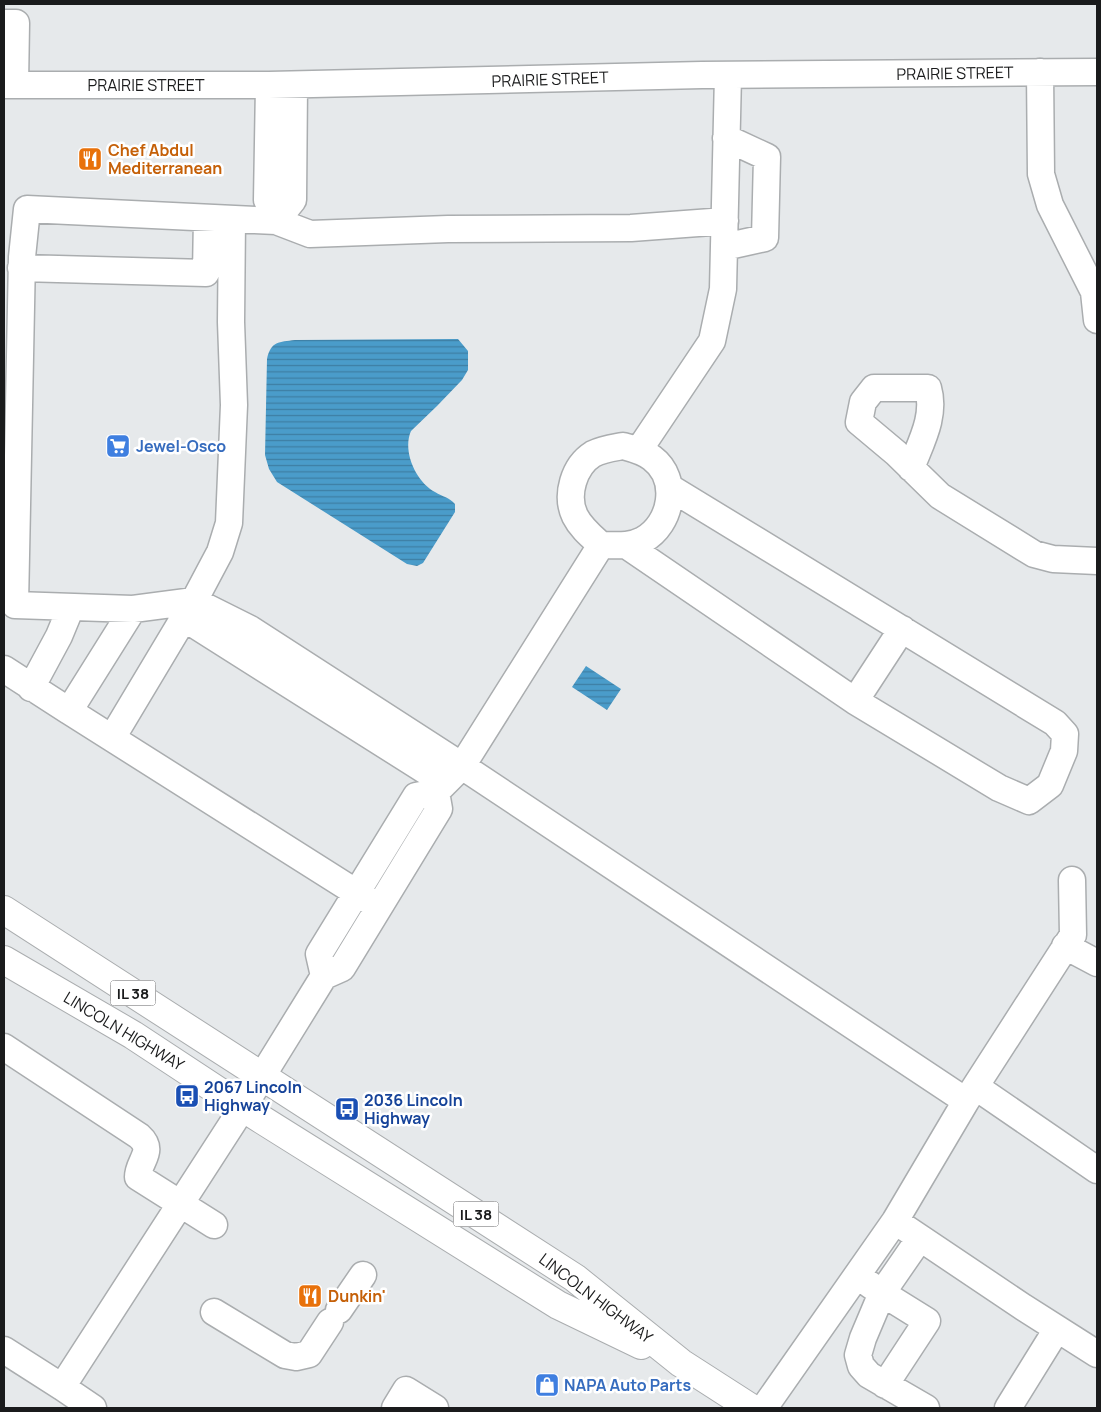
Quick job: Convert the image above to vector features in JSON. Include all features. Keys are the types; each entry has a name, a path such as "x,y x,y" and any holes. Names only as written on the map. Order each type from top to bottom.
{"main road":[{"name":"LINCOLN HIGHWAY","path":"4,910 575,1278 681,1363 751,1408"},
{"name":"LINCOLN HIGHWAY","path":"4,960 133,1034 243,1107 558,1305 681,1363"}],"street":[{"path":"10,85 15,17"},
{"path":"1040,72 1041,174 1050,205 1094,292 1097,320"},
{"name":"PRAIRIE STREET","path":"10,85 281,85 728,75 1097,72"},
{"path":"639,450 712,341 723,289 728,75"},
{"path":"276,221 268,200 281,85"},
{"path":"724,247 765,238 767,157 726,138"},
{"path":"725,221 631,228 448,229 310,234 276,221 27,209 22,268 7,612 71,607 189,609 250,629 448,780 1097,1170"},
{"path":"22,268 206,273 220,218"},
{"path":"112,738 189,609 220,552 229,523 234,404 231,322 220,218"},
{"path":"62,1387 243,1107 324,976 342,968 439,809 448,780 613,545 642,541 655,532 665,518 670,503 669,486 664,471 653,458 639,450 623,446 607,448 592,455 580,467 572,481 570,498 574,514 582,528 613,545 856,701 999,788 1030,801 1050,785 1064,751 1065,734 1055,723 669,486"},
{"path":"911,468 940,496 1034,554 1053,559 1097,561"},
{"path":"31,688 71,607"},
{"path":"69,711 133,609"},
{"path":"856,701 902,628"},
{"path":"4,669 31,688 380,907"},
{"path":"324,976 318,954 416,796 448,780"},
{"path":"764,1408 895,1222 971,1094 1072,935 1072,880"},
{"path":"1065,946 1097,963"},
{"path":"4,1048 143,1140 146,1152 138,1170 138,1177 214,1225"},
{"path":"895,1222 1097,1354"},
{"path":"920,1238 882,1292 858,1355 861,1366 869,1375 926,1408"},
{"path":"214,1312 284,1356 296,1357 308,1354 363,1275"},
{"path":"857,1276 927,1321 885,1385"},
{"path":"1008,1408 1057,1329"},
{"path":"4,1350 93,1408"},
{"path":"395,1408 406,1390 435,1408"}],"water":[{"path":"458,339 468,351 468,370 462,380 411,431 408,448 412,465 422,481 435,492 453,502 455,504 455,512 423,563 417,566 407,564 277,482 269,469 265,455 267,359 273,346 284,341"},
{"path":"586,666 621,689 607,710 572,687"}],"place":[{"name":"Chef Abdul Mediterranean","path":"90,159"},
{"name":"Jewel-Osco","path":"118,446"},
{"name":"2067 Lincoln Highway","path":"187,1096"},
{"name":"2036 Lincoln Highway","path":"347,1109"},
{"name":"Dunkin'","path":"310,1296"},
{"name":"NAPA Auto Parts","path":"547,1385"}]}
